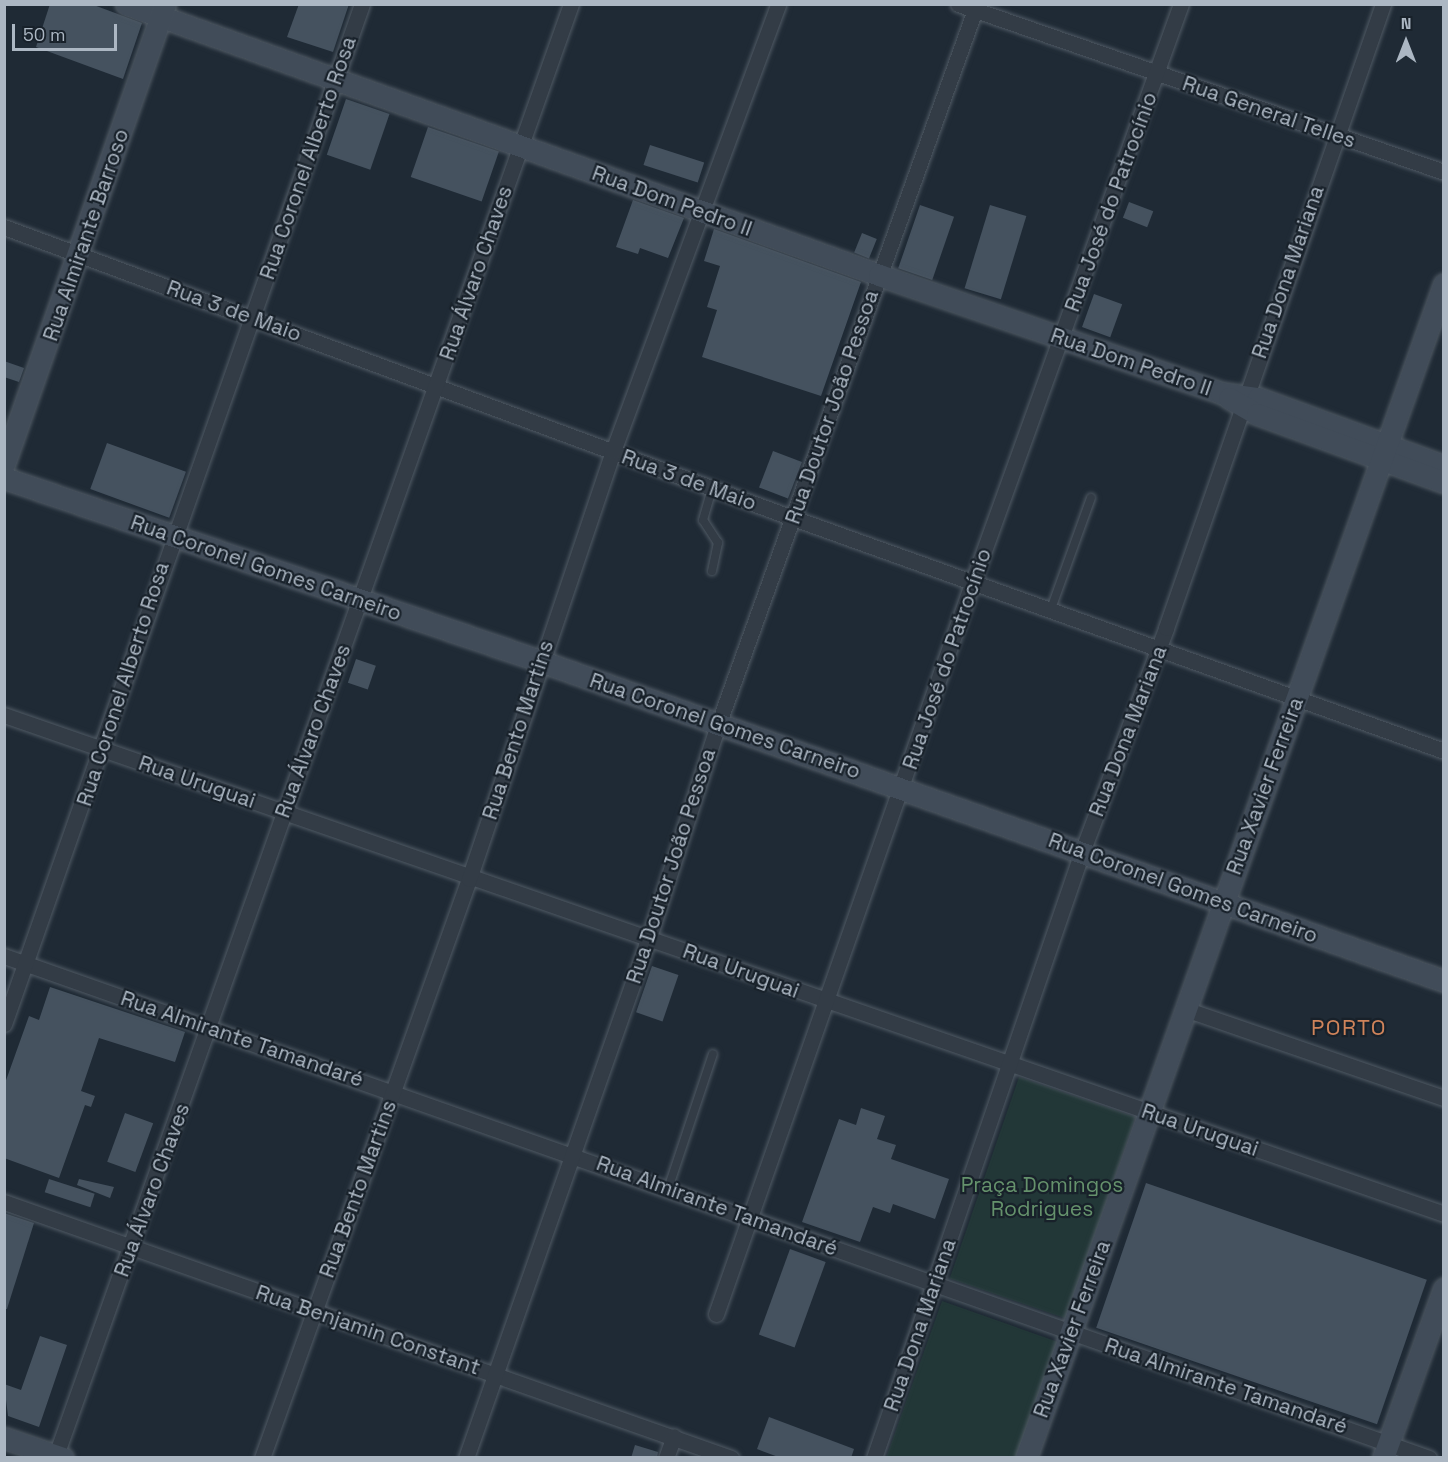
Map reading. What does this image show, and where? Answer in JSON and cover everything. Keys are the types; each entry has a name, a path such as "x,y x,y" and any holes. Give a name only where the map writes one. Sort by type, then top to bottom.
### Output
{"street":[{"name":"Rua Dom Pedro II","path":"126,4 163,11 335,79 701,213 1243,400 1384,452 1443,482"},
{"name":"Rua Coronel Alberto Rosa","path":"4,1024 103,749 172,536 253,318 362,4"},
{"name":"Rua Álvaro Chaves","path":"58,1457 571,4"},
{"name":"Rua Bento Martins","path":"262,1458 469,879 540,661 613,452 778,4"},
{"name":"Rua General Telles","path":"958,4 975,7 1157,74 1443,172"},
{"name":"Rua José do Patrocínio","path":"716,1314 903,789 973,581 1063,339 1181,4"},
{"name":"Rua Dona Mariana","path":"874,1458 1082,852 1159,648 1243,400 1383,4"},
{"name":"Rua Doutor João Pessoa","path":"466,1458 649,937 718,724 794,518 975,7"},
{"name":"Rua Almirante Barroso","path":"4,464 80,254 163,11"},
{"name":"Rua 3 de Maio","path":"4,228 794,518 1443,751"},
{"name":"Rua Xavier Ferreira","path":"1026,1458 1443,284"},
{"name":"Rua Dom Pedro II","path":"1384,452 1443,466"},
{"name":"Rua Coronel Gomes Carneiro","path":"4,478 361,602 540,661 1224,901 1443,981"},
{"name":"Rua Uruguai","path":"4,715 469,879 649,937 827,1002 1443,1214"},
{"name":"Rua Almirante Tamandaré","path":"4,956 750,1217 1070,1332 1386,1450 1429,1458"},
{"path":"1185,1009 1443,1098"},
{"name":"Rua Benjamin Constant","path":"4,1202 731,1458"},
{"path":"1386,1450 1443,1289"},
{"path":"666,1458 674,1437"},
{"path":"4,1438 58,1457"}],"lane":[{"path":"712,488 703,520 718,543 712,571"},
{"path":"1051,609 1091,498"},
{"path":"668,1189 713,1054"}],"green space":[{"name":"Praça Domingos Rodrigues","path":"1019,1077 1135,1117 1066,1318 950,1278"},
{"path":"942,1301 1058,1342 1017,1457 886,1458"}],"building":[{"path":"50,4 91,4 142,23 123,79 36,47"},
{"path":"299,4 349,4 333,52 287,37"},
{"path":"346,99 389,114 370,170 327,155"},
{"path":"428,127 499,151 482,202 411,177"},
{"path":"650,145 704,163 698,183 644,165"},
{"path":"633,200 684,218 668,258 640,248 638,254 616,247"},
{"path":"1129,202 1153,211 1147,227 1123,218"},
{"path":"920,205 954,217 932,280 898,268"},
{"path":"990,205 1026,216 1001,299 965,288"},
{"path":"714,229 861,282 821,396 702,357 717,310 707,307 720,266 704,261"},
{"path":"862,233 877,239 869,258 854,252"},
{"path":"1094,294 1122,304 1110,337 1082,327"},
{"path":"4,361 24,368 19,382 4,377"},
{"path":"107,443 186,472 169,518 90,489"},
{"path":"773,451 802,462 788,499 759,487"},
{"path":"356,659 376,666 368,689 348,683"},
{"path":"652,966 678,975 663,1021 636,1012"},
{"path":"50,987 185,1032 175,1062 99,1038 81,1091 95,1096 91,1107 85,1105 59,1178 4,1158 4,1086 29,1016 39,1020"},
{"path":"861,1108 885,1116 877,1139 896,1145 891,1159 949,1179 935,1219 893,1204 890,1213 873,1207 860,1242 802,1222 839,1119 856,1125"},
{"path":"125,1113 153,1123 135,1172 107,1162"},
{"path":"49,1179 95,1194 90,1207 45,1192"},
{"path":"79,1179 114,1187 110,1198 77,1185"},
{"path":"1146,1183 1427,1280 1377,1424 1096,1328"},
{"path":"4,1213 34,1223 7,1309 4,1309"},
{"path":"790,1249 826,1262 795,1348 759,1335"},
{"path":"40,1336 67,1345 39,1427 8,1416 4,1384 21,1390"},
{"path":"769,1417 854,1449 851,1458 781,1458 757,1449"},
{"path":"635,1445 658,1452 657,1458 631,1458"}],"district":[{"name":"PORTO","path":"1349,1028"}]}
